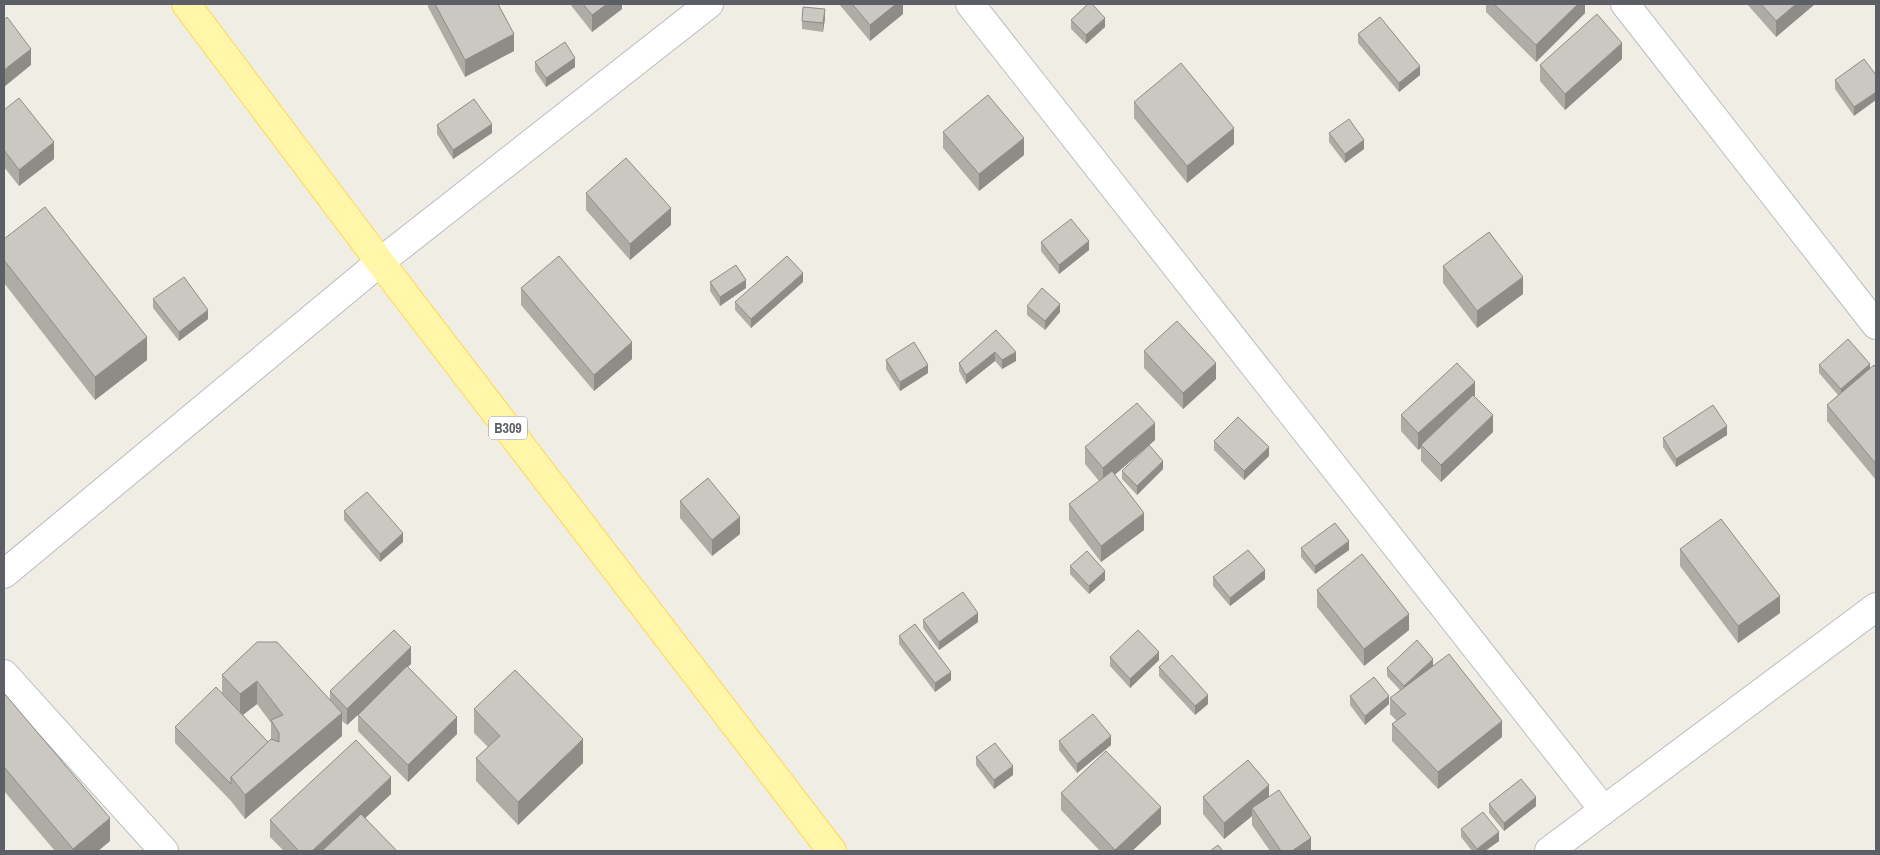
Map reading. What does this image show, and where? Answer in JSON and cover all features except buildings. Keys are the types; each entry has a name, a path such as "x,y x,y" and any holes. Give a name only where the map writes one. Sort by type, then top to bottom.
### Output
{"main road":[{"name":"B309","path":"186,4 380,262 832,851"}],"street":[{"path":"4,574 380,262 709,4"},
{"path":"970,4 1602,809"},
{"path":"1625,4 1876,324"},
{"path":"1549,851 1602,809 1876,607"},
{"path":"4,674 164,851"}]}
